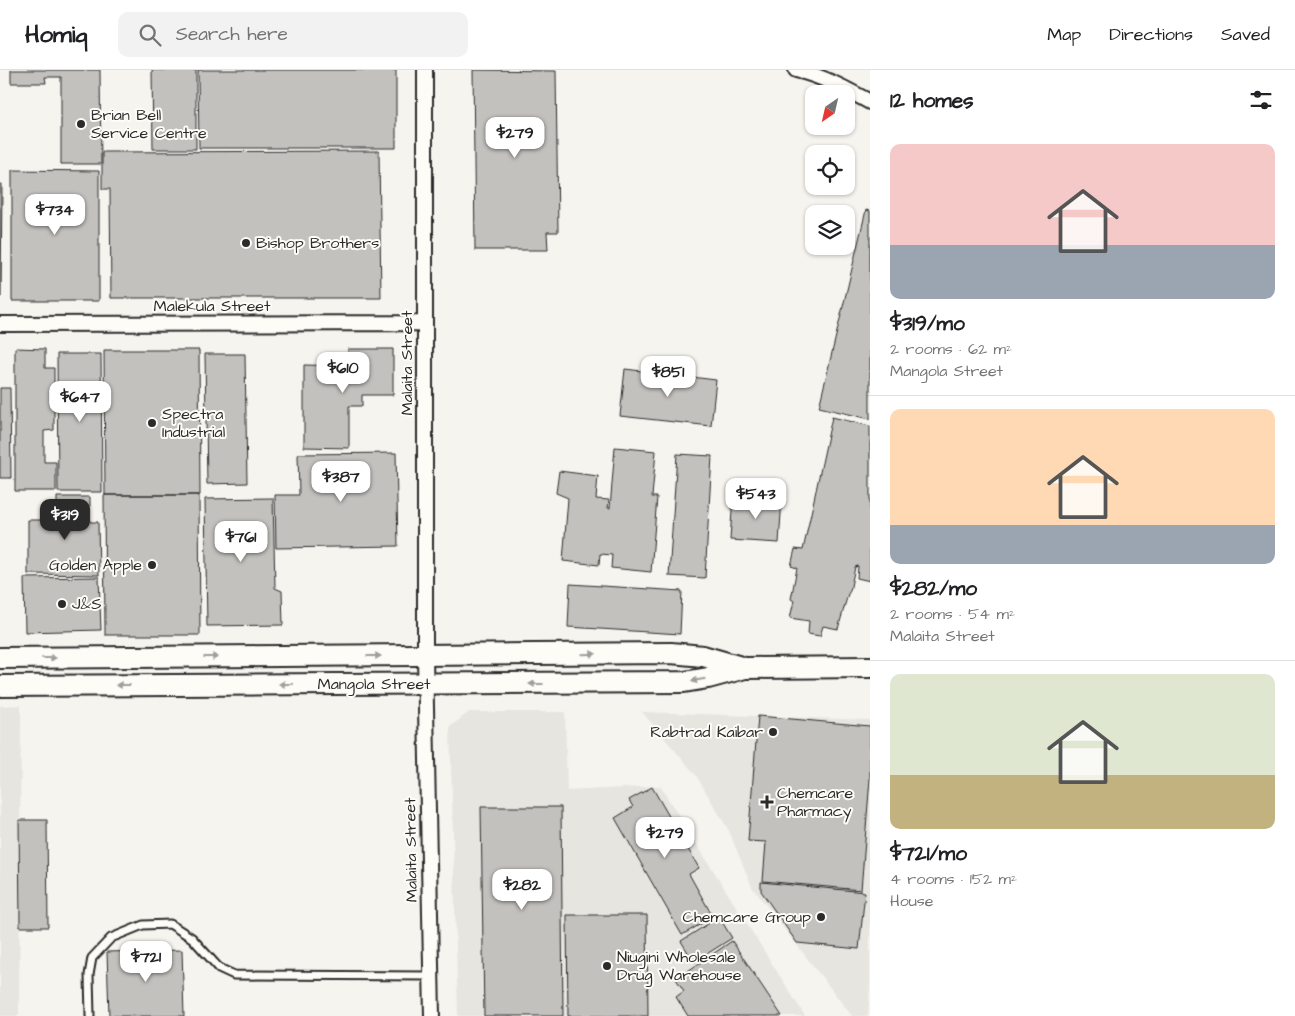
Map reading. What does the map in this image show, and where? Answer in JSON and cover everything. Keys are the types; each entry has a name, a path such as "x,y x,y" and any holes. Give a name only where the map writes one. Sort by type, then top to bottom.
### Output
{"main road":[{"name":"Mangola Street","path":"0,658 671,654 703,656 745,668"},
{"name":"Mangola Street","path":"0,686 684,682 745,668 797,666 870,667"}],"street":[{"name":"Malaita Street","path":"425,70 424,656 432,1016"},
{"path":"796,70 812,72 870,102"},
{"name":"Malekula Street","path":"0,324 425,323"}],"lane":[{"path":"90,1016 89,975 92,958 112,938 143,925 170,924 192,938 219,968 234,975 431,976"}],"shaded area":[{"path":"21,705 19,1016 0,1016 0,706"},
{"path":"469,712 565,712 567,791 660,786 805,1016 458,1016 450,727"},
{"path":"642,712 870,720 870,984 868,1016 852,1016 752,887 729,831 696,775"}],"building":[{"name":"Brian Bell Service Centre","path":"11,70 100,70 101,164 61,164 61,77 45,77 46,83 11,83"},
{"path":"152,70 196,70 196,149 153,149"},
{"path":"198,70 396,70 396,148 199,148"},
{"path":"473,70 556,71 558,232 547,232 548,250 475,250"},
{"name":"Bishop Brothers","path":"379,151 381,298 111,298 110,189 102,189 102,152"},
{"path":"12,170 99,171 99,301 12,301"},
{"path":"0,184 2,184 1,297 0,297"},
{"path":"866,210 870,211 870,419 819,407"},
{"path":"15,348 45,349 45,368 54,368 54,430 44,431 44,462 56,462 56,491 15,491"},
{"path":"348,349 393,349 393,395 362,395 362,406 349,406 349,448 304,447 304,365 348,366"},
{"name":"Spectra Industrial","path":"104,350 199,350 200,495 105,495"},
{"path":"57,354 101,354 102,492 58,492"},
{"path":"205,354 245,354 247,483 207,484"},
{"path":"625,369 716,380 711,426 620,416"},
{"path":"0,388 10,388 11,478 0,478"},
{"path":"832,417 870,426 870,581 857,578 858,566 855,567 850,591 838,629 823,626 820,636 808,634 809,621 790,618 794,601 791,599 797,568 791,566 795,549 803,550"},
{"path":"615,447 656,451 652,497 657,497 651,572 611,568 612,555 600,554 599,565 563,561 568,498 556,493 559,471 598,476 596,499 609,500 608,508 610,508"},
{"path":"396,453 398,546 276,548 275,495 299,495 298,454"},
{"path":"677,454 712,456 705,578 669,576"},
{"name":"Golden Apple","path":"104,495 199,495 200,635 105,635"},
{"path":"733,496 782,499 779,543 730,540"},
{"path":"57,497 90,497 90,522 98,522 99,575 28,574 28,520 57,520"},
{"path":"273,498 275,588 282,591 283,625 207,626 205,499"},
{"name":"J&S","path":"99,577 101,630 25,632 24,578"},
{"path":"570,584 682,591 680,634 568,627"},
{"path":"758,716 870,726 870,779 861,890 763,881 766,842 748,841"},
{"path":"652,787 699,868 689,874 713,917 682,935 615,818 633,807 629,800"},
{"path":"481,807 561,807 563,1016 484,1016"},
{"path":"19,820 47,820 48,927 20,927"},
{"name":"Chemcare Group","path":"761,882 865,892 859,949 797,943 761,891"},
{"name":"Niugini Wholesale Drug Warehouse","path":"567,915 647,915 648,1016 568,1016"},
{"path":"719,917 732,938 694,962 681,941"},
{"path":"732,941 782,1016 688,1016 676,997 684,991 676,979"},
{"path":"182,950 184,1016 109,1016 107,952"}],"place":[{"name":"Brian Bell Service Centre","path":"81,124"},
{"name":"Bishop Brothers","path":"246,243"},
{"name":"Spectra Industrial","path":"152,423"},
{"name":"Golden Apple","path":"152,565"},
{"name":"J&S","path":"62,604"},
{"name":"Rabtrad Kaibar","path":"773,732"},
{"name":"Chemcare Pharmacy","path":"767,802"},
{"name":"Chemcare Group","path":"821,917"},
{"name":"Niugini Wholesale Drug Warehouse","path":"607,966"}]}
